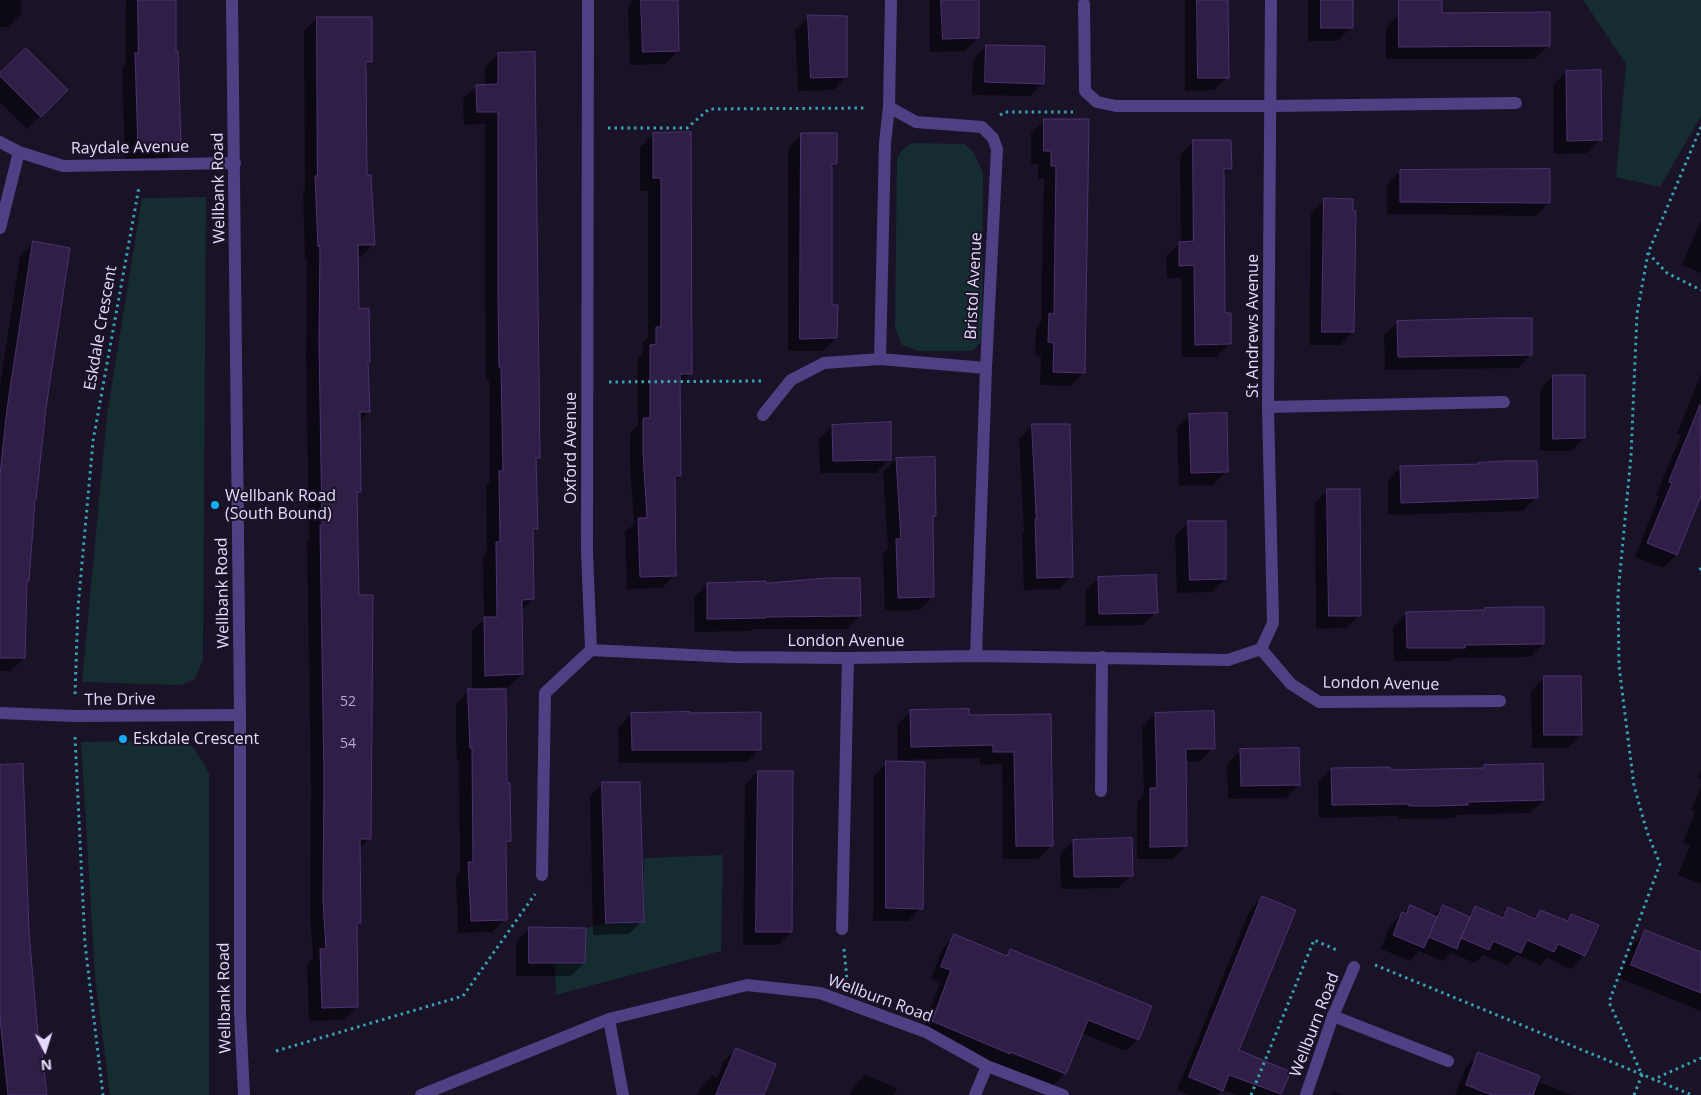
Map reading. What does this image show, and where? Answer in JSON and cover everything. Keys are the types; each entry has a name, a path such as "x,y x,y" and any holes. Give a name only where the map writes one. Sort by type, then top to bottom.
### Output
{"street":[{"name":"Wellbank Road","path":"232,0 240,715 240,1013 244,1095"},
{"name":"Oxford Avenue","path":"588,0 587,552 591,650"},
{"path":"880,359 885,143 889,108 891,0"},
{"name":"St Andrews Avenue","path":"1261,649 1273,623 1268,407 1271,0"},
{"path":"1084,4 1085,91 1097,102 1116,106 1516,103"},
{"path":"889,108 916,122 982,127"},
{"name":"Bristol Avenue","path":"976,656 986,368 997,149 993,138 982,127"},
{"name":"Raydale Avenue","path":"0,142 19,152 63,166 235,163"},
{"path":"0,228 19,152"},
{"path":"763,416 791,380 824,364 880,359 986,368"},
{"path":"1268,407 1504,402"},
{"name":"London Avenue","path":"591,650 732,657 976,656 1228,660 1261,649 1291,684 1319,702 1500,701"},
{"path":"542,875 545,693 591,650"},
{"path":"1101,791 1102,657"},
{"path":"842,929 848,658"},
{"name":"The Drive","path":"0,713 74,716 240,715"},
{"name":"Wellburn Road","path":"1306,1095 1333,1016 1354,967"},
{"name":"Wellburn Road","path":"421,1095 609,1020 747,985 820,993 849,1003 926,1032 987,1066 1063,1095"},
{"path":"1333,1016 1448,1061"},
{"path":"609,1020 623,1095"},
{"path":"975,1095 987,1066"}],"path":[{"path":"982,127 1005,112 1073,112 1097,102"},
{"path":"588,128 687,128 709,109 889,108"},
{"path":"1634,1095 1642,1075 1609,1002 1660,864 1647,832 1634,786 1619,666 1618,594 1630,456 1637,314 1648,253 1701,127"},
{"name":"Eskdale Crescent","path":"103,1095 85,944 74,716 78,608 93,441 143,164"},
{"path":"1648,253 1667,273 1701,290"},
{"path":"587,382 791,380"},
{"path":"1701,568 1701,573"},
{"path":"276,1051 464,996 534,896 542,875"},
{"path":"842,929 849,1003"},
{"path":"1252,1095 1314,940 1341,951"},
{"path":"1369,963 1692,1095"},
{"path":"1652,1080 1701,1058"}],"green space":[{"path":"1583,0 1701,0 1701,116 1660,187 1616,177 1626,64"},
{"path":"911,143 964,144 974,153 983,173 982,341 972,351 918,351 902,345 895,327 897,158 902,150"},
{"path":"206,197 203,660 195,679 181,685 82,682 107,415 142,198"},
{"path":"174,740 194,748 209,773 209,1095 110,1095 95,977 81,742"},
{"path":"723,855 721,951 556,995 555,964 585,963 586,928 607,923 644,921 644,858"}],"building":[{"path":"138,0 176,0 176,51 178,51 181,146 138,147 135,53 138,53"},
{"path":"641,0 678,0 679,51 643,52"},
{"path":"941,0 979,0 979,38 943,39"},
{"path":"1197,0 1228,0 1229,78 1198,78"},
{"path":"1321,0 1353,0 1353,28 1321,28"},
{"path":"1399,0 1442,0 1442,13 1550,12 1550,46 1399,47"},
{"path":"808,15 847,16 847,77 811,78"},
{"path":"317,17 372,17 372,62 366,62 367,175 371,175 375,245 358,245 359,309 369,308 370,362 368,362 370,412 360,412 361,492 357,492 359,595 373,595 371,839 360,839 361,923 357,923 358,1007 322,1008 320,949 326,949 323,899 324,776 320,525 322,525 319,343 320,246 318,247 315,176 317,176"},
{"path":"986,45 1045,46 1044,84 985,82"},
{"path":"26,48 68,90 41,117 0,76 0,73"},
{"path":"535,52 540,458 536,458 538,529 533,529 534,599 522,600 523,674 485,676 484,617 497,617 496,542 500,542 499,471 503,471 498,296 498,112 477,112 476,85 498,84 498,53"},
{"path":"1601,70 1602,140 1567,141 1566,71"},
{"path":"1044,119 1089,119 1085,373 1053,372 1054,343 1048,342 1049,313 1054,314 1056,166 1051,166 1051,151 1044,151"},
{"path":"691,132 692,374 680,374 681,476 675,476 676,576 640,577 638,518 647,518 643,418 650,418 650,345 656,344 656,327 661,327 661,178 653,178 653,133"},
{"path":"801,133 837,133 837,164 832,164 832,305 838,305 837,338 800,339"},
{"path":"1193,140 1231,140 1232,169 1224,169 1225,313 1231,313 1231,344 1195,345 1194,265 1179,266 1179,242 1193,241"},
{"path":"1550,169 1550,203 1400,202 1400,170"},
{"path":"1324,198 1353,199 1353,211 1356,211 1354,332 1322,332"},
{"path":"33,241 70,248 46,408 35,500 29,581 27,581 25,658 0,658 0,475 7,409"},
{"path":"1532,318 1532,355 1398,357 1397,321"},
{"path":"1553,375 1585,375 1585,438 1553,439"},
{"path":"1700,405 1701,496 1677,555 1647,543 1672,483 1669,482"},
{"path":"1227,413 1228,472 1191,473 1189,414"},
{"path":"891,422 891,460 833,461 832,425"},
{"path":"1032,424 1070,424 1073,577 1037,578"},
{"path":"935,457 936,516 933,516 934,597 898,598 896,539 901,539 896,458"},
{"path":"1504,461 1537,461 1538,498 1401,503 1400,466 1478,464"},
{"path":"1327,489 1360,489 1361,616 1329,616"},
{"path":"1188,521 1226,521 1226,579 1190,580"},
{"path":"1156,575 1158,613 1099,614 1098,577"},
{"path":"827,578 860,578 861,616 707,619 707,583 766,581 766,583"},
{"path":"1544,607 1544,644 1465,645 1465,648 1407,648 1406,612 1485,610 1485,608"},
{"path":"1544,676 1581,676 1582,735 1544,735"},
{"path":"468,689 506,689 507,783 510,783 511,841 506,842 507,920 471,921 468,862 473,862 472,748 470,748"},
{"path":"969,709 969,715 1051,714 1053,846 1016,846 1014,752 993,752 993,745 911,747 910,710"},
{"path":"1214,711 1215,749 1186,749 1187,846 1150,847 1150,788 1157,788 1155,713"},
{"path":"761,712 761,750 632,750 631,713"},
{"path":"1299,748 1300,785 1241,786 1240,749"},
{"path":"886,761 925,762 923,909 886,908"},
{"path":"23,764 29,932 38,1035 40,1035 47,1095 8,1095 0,1018 0,765"},
{"path":"1543,764 1544,800 1468,802 1468,805 1435,806 1409,806 1409,804 1332,805 1331,768 1390,767 1390,770 1484,768 1484,765"},
{"path":"758,771 793,771 792,932 756,932"},
{"path":"602,782 640,782 644,922 606,923"},
{"path":"1132,838 1133,876 1074,877 1073,840"},
{"path":"1262,896 1296,910 1239,1050 1291,1072 1281,1094 1229,1075 1223,1091 1189,1077"},
{"path":"1410,905 1437,917 1424,948 1393,935 1402,912 1406,914"},
{"path":"1443,905 1470,917 1457,949 1429,937"},
{"path":"1475,906 1503,918 1508,907 1535,919 1540,910 1568,921 1571,914 1599,925 1585,956 1558,944 1554,952 1527,940 1521,953 1493,941 1489,950 1461,938"},
{"path":"529,927 586,928 585,963 529,963"},
{"path":"1645,930 1701,952 1701,993 1631,965"},
{"path":"954,934 1007,956 1010,949 1152,1006 1139,1040 1088,1020 1066,1074 1010,1052 1010,1054 932,1021 951,970 941,967"},
{"path":"736,1048 776,1064 764,1095 716,1095"},
{"path":"1478,1052 1540,1076 1533,1095 1492,1095 1466,1085"}],"place":[{"name":"Wellbank Road (South Bound)","path":"215,505"},
{"name":"Eskdale Crescent","path":"123,739"}]}
